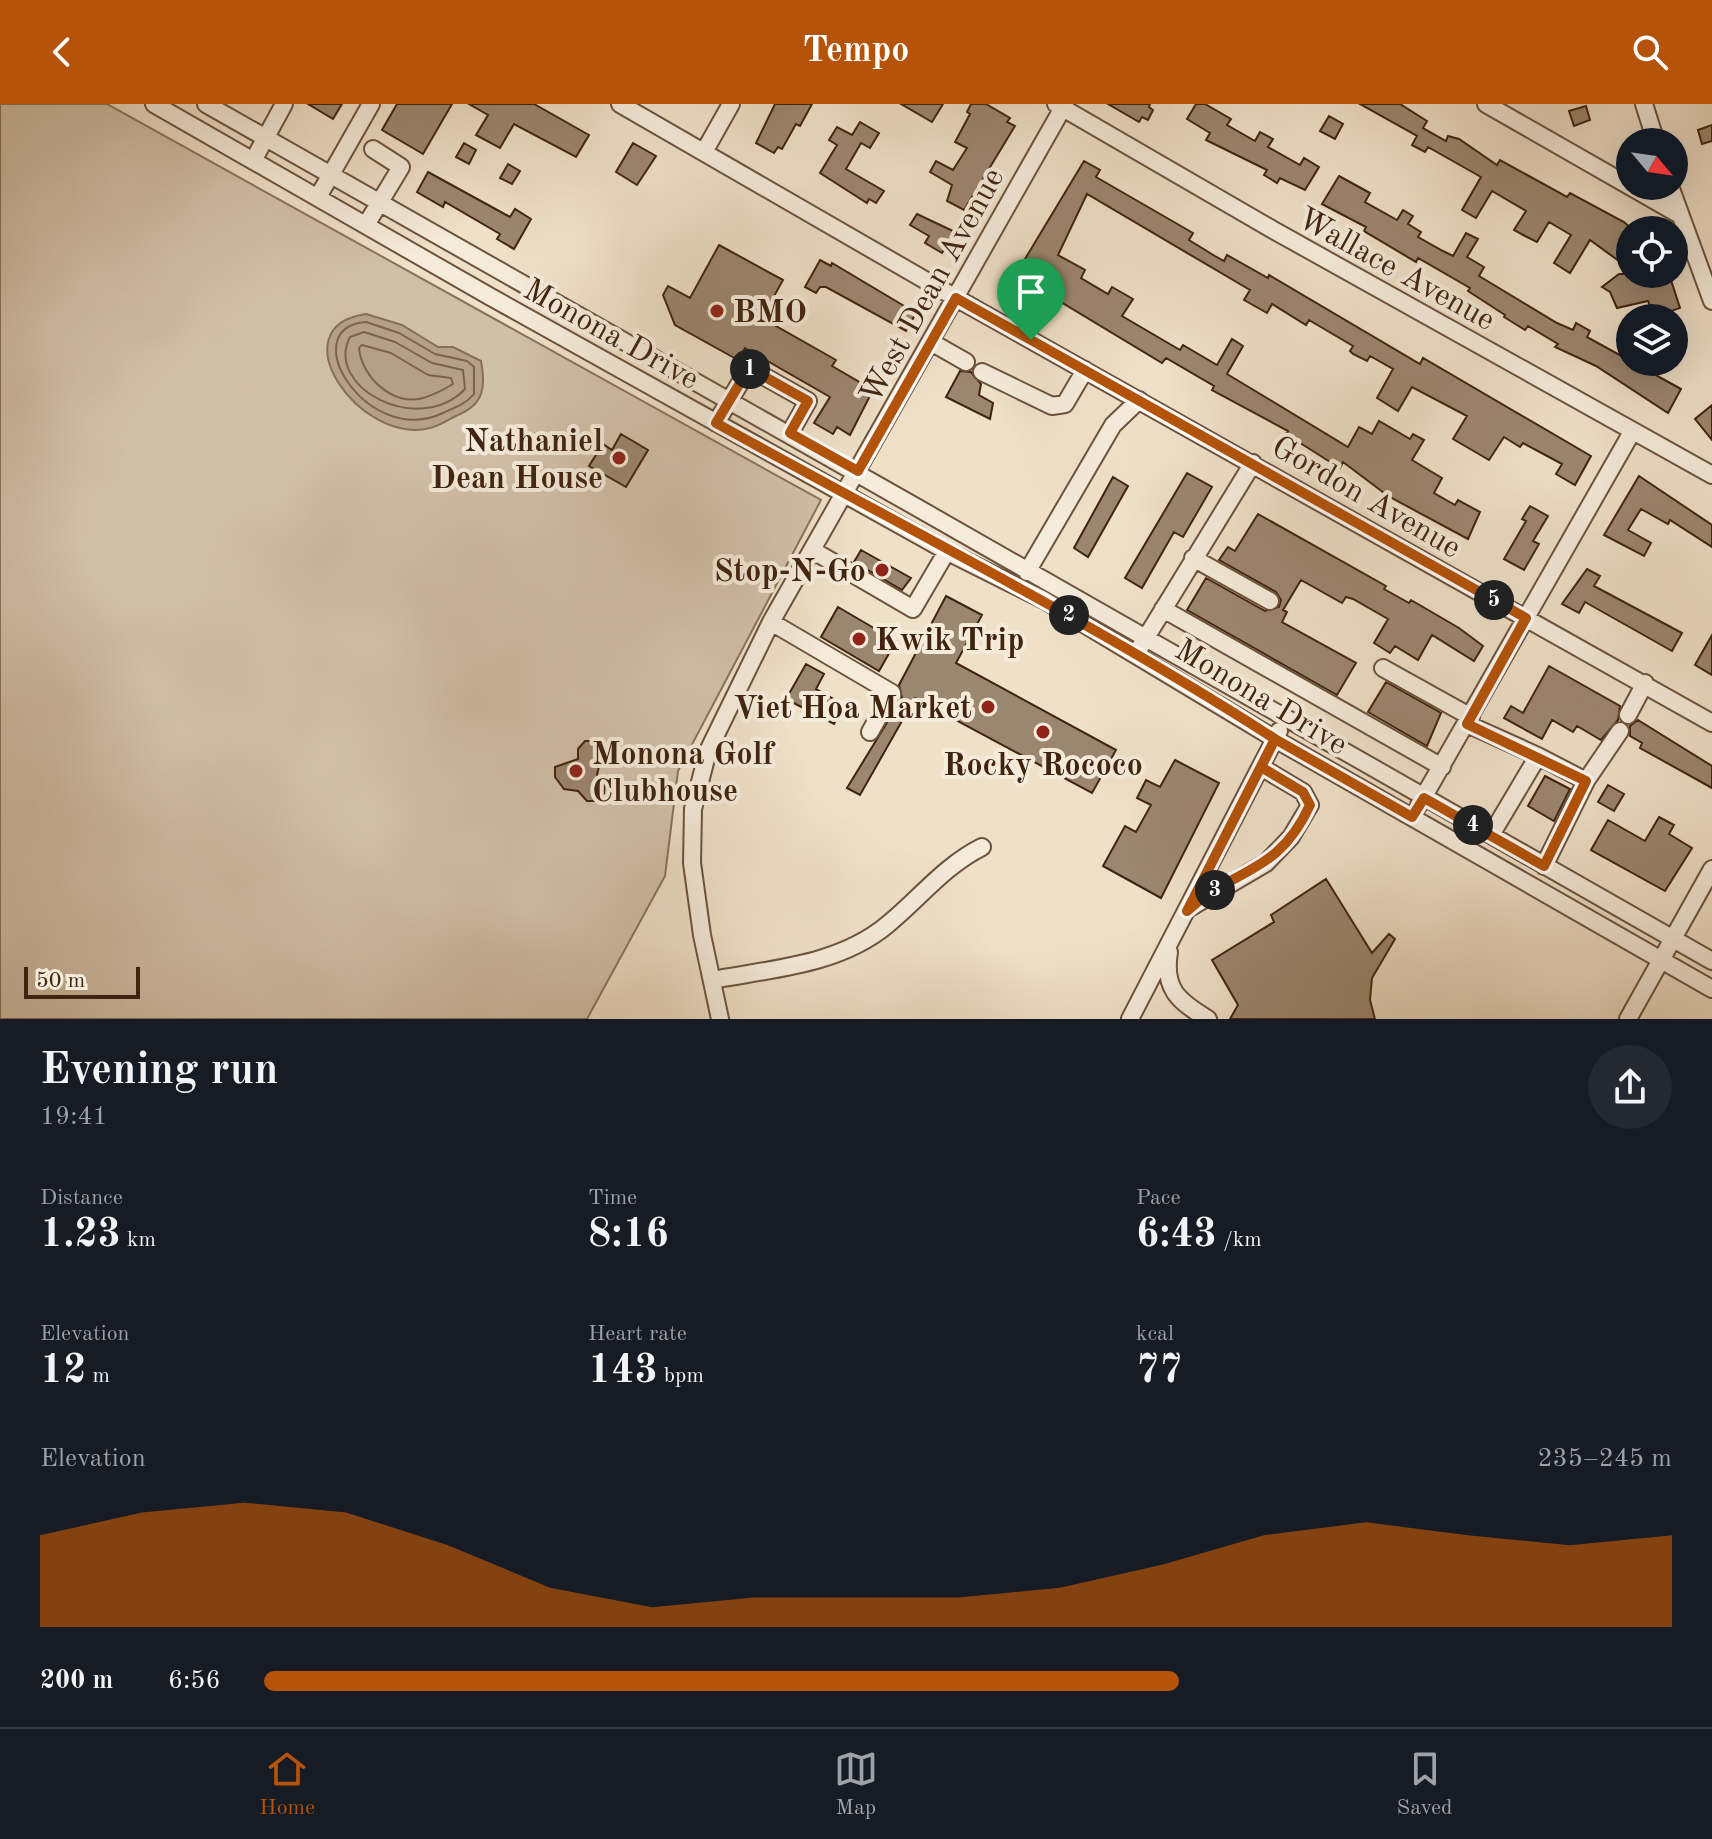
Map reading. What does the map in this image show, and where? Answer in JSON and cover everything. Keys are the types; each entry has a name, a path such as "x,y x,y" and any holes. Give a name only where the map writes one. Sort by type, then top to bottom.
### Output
{"street":[{"name":"Monona Drive","path":"154,104 175,109 253,161 947,551 1286,719 1712,961"},
{"name":"Monona Drive","path":"206,104 858,471 1027,572 1275,739 1712,989"},
{"path":"253,161 284,104"},
{"path":"318,197 371,104"},
{"name":"Gordon Avenue","path":"620,104 956,298 1712,723"},
{"path":"704,152 731,104"},
{"path":"1486,104 1680,215"},
{"path":"1644,104 1652,128"},
{"name":"West Dean Avenue","path":"720,1019 692,863 696,790 723,716 771,622 956,298 1061,105"},
{"name":"Wallace Avenue","path":"1061,105 1712,475"},
{"path":"366,225 401,167 373,149"},
{"path":"1675,200 1712,301"},
{"path":"931,342 966,362"},
{"path":"716,423 749,368 808,401 790,433"},
{"path":"982,372 1045,405 1058,406 1069,399 1085,370"},
{"path":"1113,425 1119,389"},
{"path":"1027,572 1113,425 1139,400"},
{"path":"1412,817 1632,432"},
{"path":"1141,646 1253,463"},
{"path":"812,550 913,609 947,551"},
{"path":"1193,558 1270,601"},
{"path":"1163,609 1271,662 1442,767"},
{"path":"771,622 892,693 870,732"},
{"path":"1383,668 1469,720 1586,781"},
{"path":"1628,715 1645,683"},
{"path":"1130,1019 1286,719"},
{"path":"1544,866 1586,781 1620,731"},
{"path":"1491,835 1538,756"},
{"path":"1187,911 1215,890 1266,863 1303,819 1310,805 1303,792 1261,767"},
{"path":"712,980 812,962 853,947 887,925 956,863 982,847"},
{"path":"1628,1019 1712,869"},
{"path":"1171,941 1167,966 1172,992 1208,1019"}],"shaded area":[{"path":"0,104 107,104 821,500 678,771 665,876 587,1019 0,1019"}],"water":[{"path":"366,314 402,325 438,347 453,347 481,361 483,387 478,400 467,411 430,428 404,429 378,420 356,403 338,383 329,361 329,340 340,323"}],"building":[{"path":"308,104 342,104 333,119"},
{"path":"397,104 452,104 423,154 382,130"},
{"path":"469,104 534,104 589,135 576,157 514,124 500,148 476,135 488,115"},
{"path":"775,104 812,104 800,126 796,124 782,149 778,147 774,153 756,143"},
{"path":"901,104 943,104 932,122"},
{"path":"971,104 986,104 1010,118 1007,122 1015,126 964,210 947,201 952,185 930,172 936,161 953,170 967,148 955,142 970,114 967,112"},
{"path":"1108,104 1150,104 1153,110 1148,120 1142,117 1139,122"},
{"path":"1196,104 1205,104 1231,119 1227,125 1255,141 1260,132 1273,139 1268,147 1300,165 1304,158 1319,167 1305,190 1280,178 1277,183 1264,175 1267,170 1206,140 1210,133 1187,119"},
{"path":"1360,104 1400,104 1427,121 1423,128 1446,141 1448,136 1459,139 1497,165 1500,160 1567,197 1570,193 1616,218 1616,259 1590,240 1570,273 1554,263 1571,235 1549,222 1537,242 1514,230 1526,211 1492,191 1476,218 1462,210 1481,177 1428,147 1425,152 1412,145 1417,136"},
{"path":"1586,106 1590,120 1574,126 1569,111"},
{"path":"1329,116 1343,124 1335,139 1320,131"},
{"path":"860,122 879,133 870,148 861,143 846,169 884,191 876,203 869,199 867,203 820,173 837,145 829,140 837,127 852,135"},
{"path":"1712,125 1712,141 1702,144 1698,130"},
{"path":"464,143 476,150 469,164 456,157"},
{"path":"633,143 656,156 637,185 616,172"},
{"path":"1084,161 1100,170 1096,177 1193,233 1189,240 1215,256 1224,261 1227,255 1268,278 1269,275 1420,364 1423,358 1591,456 1575,485 1556,474 1562,464 1523,443 1520,447 1504,437 1489,460 1453,439 1467,416 1412,387 1398,411 1377,398 1393,369 1370,356 1367,361 1353,354 1350,351 1353,346 1309,320 1306,325 1272,304 1267,313 1244,300 1250,290 1087,194 1058,255 1085,270 1081,278 1108,294 1112,287 1133,299 1122,316 1180,350 1183,345 1217,365 1232,339 1243,346 1227,374 1348,447 1359,427 1372,434 1379,421 1410,439 1413,434 1424,440 1412,460 1442,478 1434,493 1455,505 1458,500 1480,512 1468,539 1388,496 1343,462 1340,468 1286,434 1288,431 1212,390 1214,386 1166,358 1162,363 1054,298 1050,306 1014,286 1025,259"},
{"path":"508,164 520,171 512,184 500,178"},
{"path":"428,172 510,217 515,209 531,219 514,249 497,239 500,234 445,202 443,207 417,192"},
{"path":"1339,176 1370,193 1365,202 1397,220 1403,210 1413,216 1408,224 1421,232 1418,237 1453,256 1466,233 1478,239 1467,257 1484,267 1479,276 1557,323 1573,330 1576,323 1590,331 1587,337 1616,353 1616,376 1658,376 1681,389 1668,413 1596,366 1555,347 1558,344 1528,326 1525,330 1504,317 1468,291 1470,288 1418,258 1416,262 1364,231 1366,227 1322,204"},
{"path":"917,214 955,232 942,253 925,243 929,236 910,225"},
{"path":"719,245 783,280 762,318 836,360 832,366 873,390 850,435 837,427 833,434 814,423 830,397 745,348 738,360 675,325 663,295 668,286 690,298"},
{"path":"820,260 831,266 832,263 916,313 906,331 826,287 820,287 816,293 805,287"},
{"path":"1616,276 1616,288 1674,288 1679,304 1649,304 1648,301 1616,306 1610,292 1602,287"},
{"path":"960,371 971,372 981,384 979,395 993,403 990,419 946,397"},
{"path":"1712,405 1712,440 1695,419"},
{"name":"Nathaniel Dean House","path":"621,434 648,450 626,487 589,466 603,444 612,450"},
{"path":"1187,473 1212,487 1183,537 1174,532 1142,588 1125,578"},
{"path":"1639,476 1712,525 1712,547 1670,520 1668,524 1641,509 1628,530 1651,543 1644,556 1604,535"},
{"path":"1113,477 1128,486 1088,557 1074,548"},
{"path":"1530,506 1548,516 1533,541 1539,544 1524,570 1504,559 1526,521 1522,519"},
{"path":"1258,514 1386,586 1384,589 1409,603 1411,600 1459,628 1483,646 1474,661 1432,635 1418,660 1395,646 1390,653 1374,643 1388,619 1353,599 1346,597 1342,603 1301,580 1283,610 1287,612 1282,622 1356,663 1337,695 1187,610 1206,578 1265,611 1279,607 1281,600 1276,592 1219,560 1228,547 1235,551"},
{"name":"Stop-N-Go","path":"861,550 911,578 902,590 854,562"},
{"path":"1587,569 1600,576 1594,586 1682,633 1672,651 1585,602 1579,613 1562,604"},
{"path":"946,596 982,615 956,663 1116,750 1092,793 915,698 860,795 847,788 902,698 899,685"},
{"name":"Kwik Trip","path":"838,607 896,641 879,671 821,637"},
{"path":"1712,635 1712,675 1695,665"},
{"path":"806,664 824,674 816,689 844,705 834,724 786,699"},
{"path":"1549,666 1620,706 1618,720 1601,740 1577,726 1573,732 1552,720 1542,739 1504,718 1511,706 1523,713"},
{"path":"1386,682 1441,713 1427,746 1368,712"},
{"path":"1638,720 1712,766 1712,788 1640,748 1642,743 1630,736 1630,726"},
{"name":"Monona Golf Clubhouse","path":"585,741 595,741 603,748 597,775 605,783 604,793 597,801 587,801 578,791 564,789 555,777 555,767 578,759 578,749"},
{"path":"1175,760 1219,783 1161,898 1103,866 1125,826 1136,832 1151,805 1137,798 1146,780 1160,787"},
{"path":"1545,776 1570,789 1554,821 1528,806"},
{"path":"1608,785 1624,794 1614,811 1598,802"},
{"path":"1659,817 1674,825 1669,834 1692,848 1665,891 1591,850 1608,820 1645,841"},
{"path":"1326,879 1372,953 1389,934 1395,939 1372,978 1370,1000 1375,1019 1230,1019 1238,1005 1212,960 1274,922 1271,915"}],"place":[{"name":"BMO","path":"717,311"},
{"name":"Nathaniel Dean House","path":"619,458"},
{"name":"Stop-N-Go","path":"882,570"},
{"name":"Kwik Trip","path":"859,639"},
{"name":"Viet Hoa Market","path":"988,707"},
{"name":"Rocky Rococo","path":"1043,732"},
{"name":"Monona Golf Clubhouse","path":"576,771"}],"route":[{"path":"1031,340 956,298 858,471 790,433 808,401 749,368 716,423 947,551 1044,600 1275,739 1261,767 1303,792 1310,805 1303,819 1291,837 1266,863 1215,890 1187,911 1275,739 1412,817 1424,798 1544,866 1586,781 1467,724 1526,618 1031,340"}]}
